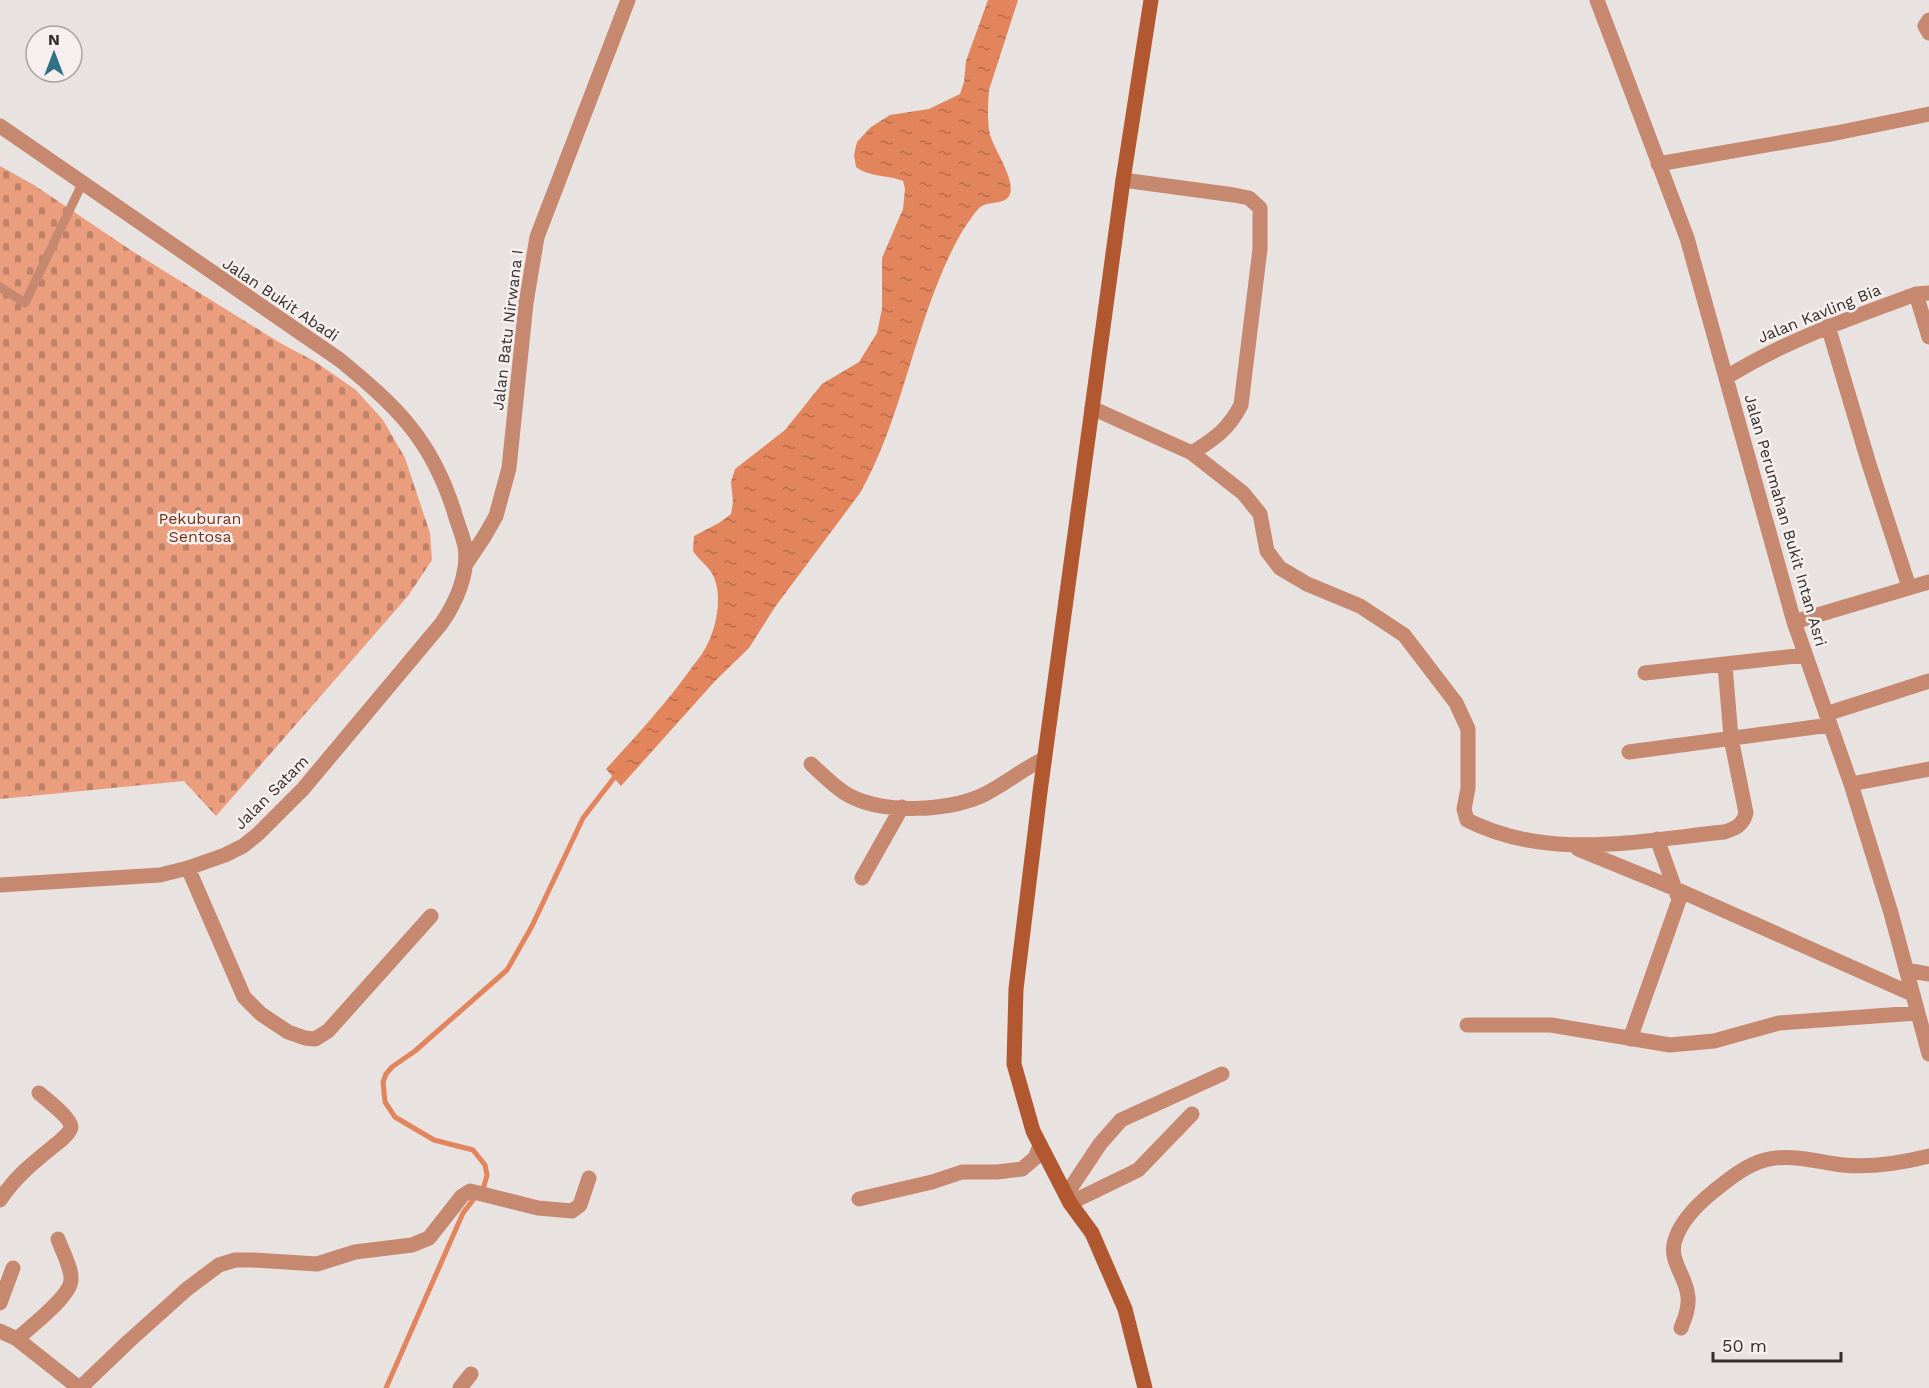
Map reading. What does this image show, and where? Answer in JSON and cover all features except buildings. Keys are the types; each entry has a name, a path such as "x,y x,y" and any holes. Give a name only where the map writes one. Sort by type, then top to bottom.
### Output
{"street":[{"name":"Jalan Batu Nirwana I","path":"466,564 496,516 509,468 526,303 537,237 628,0"},
{"path":"1145,1388 1125,1309 1092,1233 1068,1199 1033,1131 1014,1064 1016,989 1044,759 1123,180 1151,0"},
{"name":"Jalan Perumahan Bukit Intan Asri","path":"1597,0 1687,238 1794,622 1851,784 1891,913 1929,1054"},
{"path":"1929,20 1925,26 1929,33"},
{"path":"1658,164 1836,133 1929,114"},
{"name":"Jalan Bukit Abadi","path":"0,126 340,360 385,398 421,441 437,466 465,545 466,564"},
{"path":"1123,180 1249,198 1260,208 1262,225 1260,249 1241,405 1232,422 1219,436 1192,453"},
{"path":"1922,294 1929,337"},
{"name":"Jalan Kavling Bia","path":"1727,377 1758,357 1828,326 1922,294"},
{"path":"1828,326 1869,464 1910,588"},
{"path":"1092,408 1192,453 1243,493 1260,514 1267,551 1280,568 1307,584 1360,606 1404,635 1456,703 1468,729 1468,788 1464,808 1467,820 1485,829 1523,841 1591,846 1724,832 1741,824 1746,813 1731,738 1725,665"},
{"name":"Jalan Satam","path":"0,885 160,875 188,868 243,846 303,789 441,624 455,600 466,564"},
{"path":"1794,622 1929,582"},
{"path":"1645,673 1805,655"},
{"path":"1629,752 1731,738 1828,720 1929,681"},
{"path":"811,764 850,796 866,802 928,808 953,806 996,788 1044,759"},
{"path":"1851,784 1929,769"},
{"path":"862,878 902,807"},
{"path":"1630,1040 1678,906 1679,896 1657,839"},
{"path":"1567,844 1676,889 1912,994"},
{"path":"188,868 244,997 261,1014 278,1026 305,1038 315,1039 328,1031 431,916"},
{"path":"1906,970 1929,974"},
{"path":"1467,1025 1551,1025 1670,1045 1714,1041 1779,1023 1917,1013"},
{"path":"1068,1199 1100,1144 1121,1120 1222,1074"},
{"path":"0,1200 10,1184 40,1155 67,1135 70,1129 67,1118 39,1093"},
{"path":"1068,1199 1138,1170 1192,1114"},
{"path":"859,1199 932,1182 962,1172 1022,1169 1035,1158 1040,1146"},
{"path":"1681,1328 1687,1314 1688,1296 1684,1280 1675,1263 1674,1242 1701,1201 1728,1180 1765,1160 1781,1158 1815,1159 1856,1165 1908,1161 1929,1156"},
{"path":"0,1331 17,1340 79,1388 162,1311 219,1265 235,1260 317,1264 355,1252 412,1245 429,1238 462,1196 469,1191 538,1208 572,1211 579,1205 589,1178"},
{"path":"17,1340 64,1295 70,1286 71,1276 58,1239"},
{"path":"0,1303 13,1268"},
{"path":"460,1388 471,1374"}],"lane":[{"path":"0,287 25,303 82,184"}],"green space":[{"name":"Pekuburan Sentosa","path":"0,166 34,185 132,251 282,344 314,361 356,390 383,420 405,458 430,533 432,560 408,596 216,816 184,781 0,799"}],"water":[{"path":"988,0 1018,0 989,90 988,101 990,135 1010,181 1010,194 1005,200 985,204 979,208 960,235 932,298 888,431 860,493 775,607 749,648 715,681 621,786 606,769 650,721 680,683 710,640 715,623 718,605 717,588 711,572 693,551 694,536 731,514 733,502 731,482 735,469 785,430 822,384 859,362 877,333 882,309 882,258 903,209 905,189 903,181 867,173 856,167 854,155 857,142 871,127 890,115 929,109 960,94 966,61"}],"waterway":[{"path":"386,1388 463,1213 484,1186 487,1175 485,1165 473,1150 434,1140 395,1117 385,1102 383,1082 386,1074 507,970 532,926 583,818 617,774"}]}
